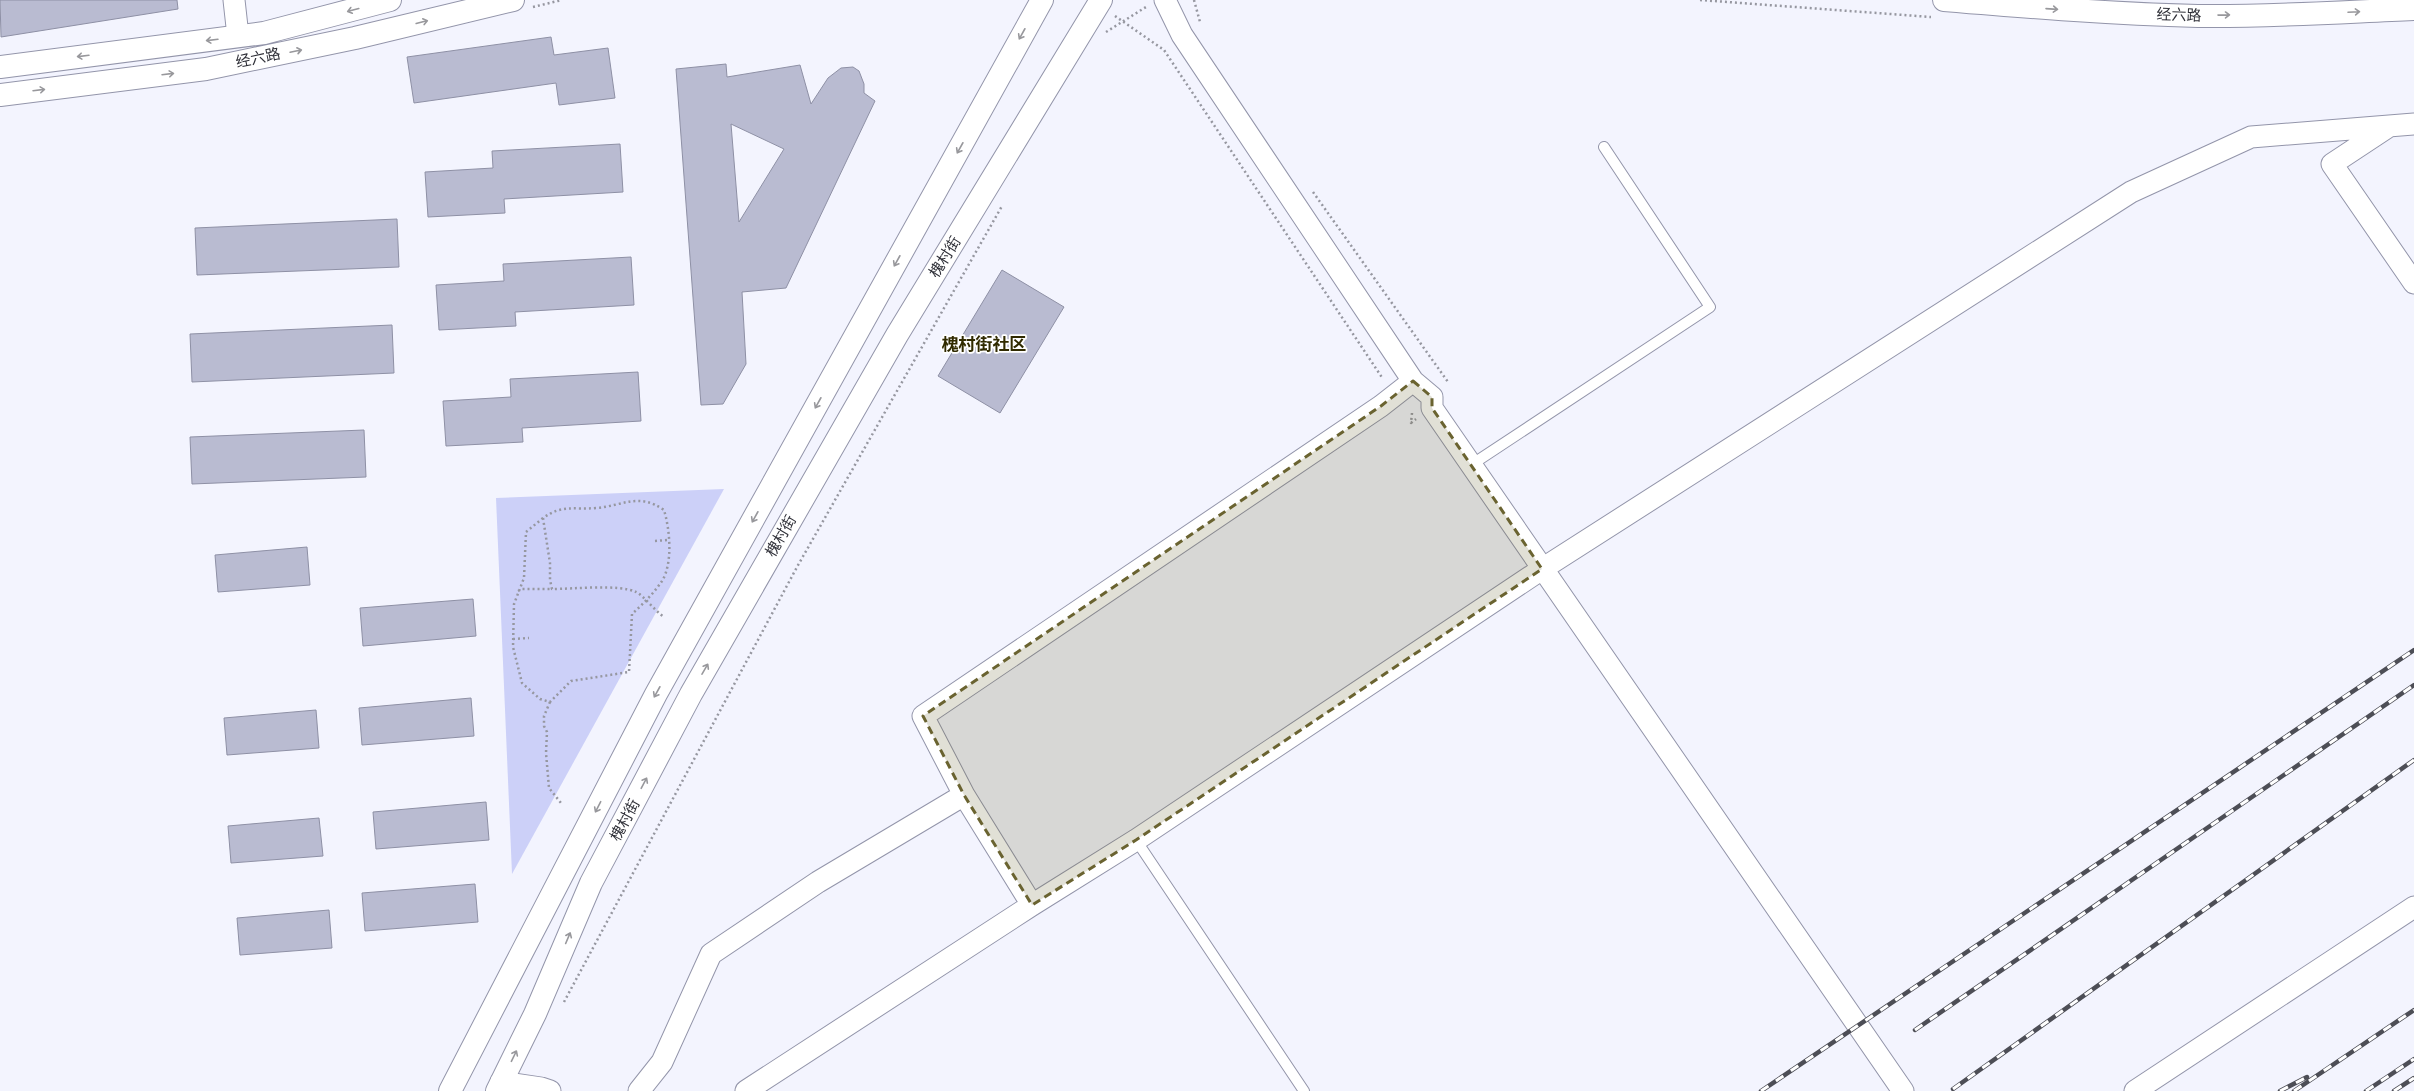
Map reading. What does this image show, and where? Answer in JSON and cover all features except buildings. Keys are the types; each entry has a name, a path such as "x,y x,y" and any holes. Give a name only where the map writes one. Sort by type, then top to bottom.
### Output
{"main road":[{"name":"经六路","path":"0,67 264,33 390,0"},
{"name":"经六路","path":"0,95 206,69 355,38 513,0"},
{"name":"槐村街","path":"450,1091 656,694 1042,0"},
{"name":"经六路","path":"1944,0 2073,10 2199,16 2302,14 2414,9"},
{"name":"槐村街","path":"499,1087 535,1014 591,883 691,694 897,335 1098,4"}],"street":[{"path":"234,0 238,36"},
{"path":"1158,2 1413,381 1432,397 1432,408 1903,1091"},
{"path":"746,1091 1032,905 1136,840 1542,569 2130,192 2251,137 2414,124"},
{"path":"2390,126 2332,164 2414,283"},
{"path":"1032,905 964,795 923,716 1381,406 1413,381"},
{"path":"639,1091 662,1062 712,954 818,882 964,795"},
{"path":"2135,1091 2414,908"},
{"path":"499,1087 541,1088 550,1091"}],"lane":[{"path":"1471,465 1710,307 1604,147"},
{"path":"1136,840 1304,1091"}],"path":[{"path":"1194,0 1203,28"},
{"path":"1105,34 1124,21 1158,2"},
{"path":"1098,4 1164,50 1393,396 1412,411"},
{"path":"1312,190 1448,384"},
{"path":"561,1008 797,567 1003,204"},
{"path":"550,702 540,699 522,683 517,672 513,640 514,604 517,592 524,578 526,532 542,518 556,509 597,508 636,500 654,503 664,510 668,540 667,569 662,581 632,614 629,672 572,680 550,702 544,716 544,726 547,732 546,753 549,788 561,804"},
{"path":"542,518 552,590"},
{"path":"655,541 668,540"},
{"path":"517,592 522,588 552,590 622,588 637,592 664,617"},
{"path":"513,640 529,638"}],"highlighted area":[{"path":"1413,381 1432,397 1432,408 1542,569 1136,840 1032,905 964,795 923,716 1381,406"}],"shaded area":[{"path":"724,489 512,874 496,498"}],"railway":[{"path":"1761,1091 2414,650"},
{"path":"1915,1030 2414,685"},
{"path":"1953,1089 2414,760"},
{"path":"2294,1091 2414,1010"},
{"path":"2366,1091 2414,1059"},
{"path":"2280,1091 2307,1077"},
{"path":"2394,1091 2414,1078"}],"district":[{"name":"槐村街社区","path":"984,344"}]}
